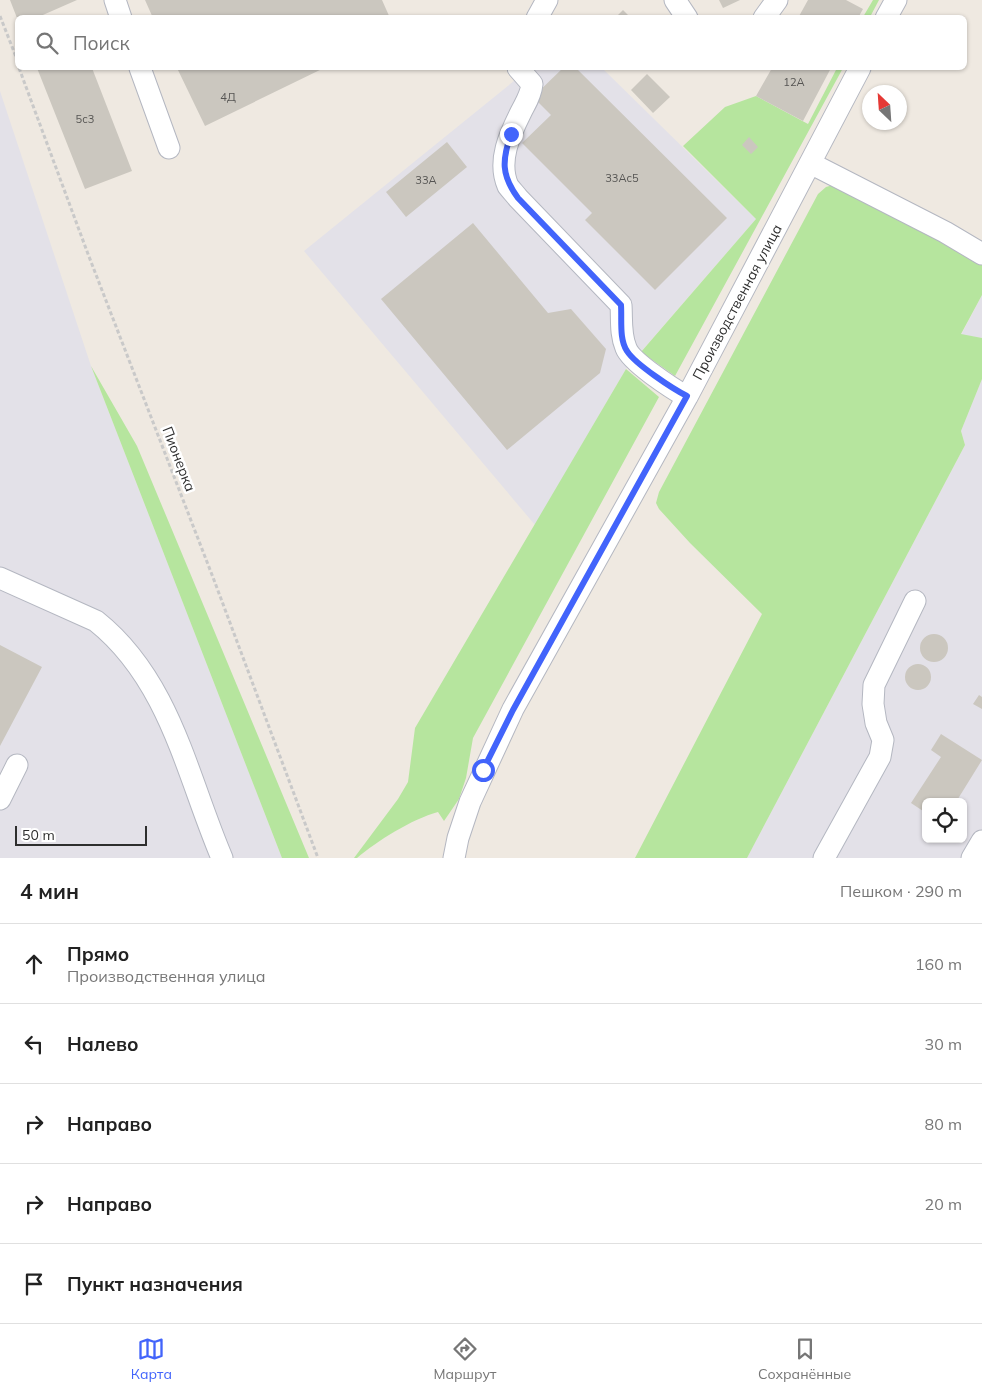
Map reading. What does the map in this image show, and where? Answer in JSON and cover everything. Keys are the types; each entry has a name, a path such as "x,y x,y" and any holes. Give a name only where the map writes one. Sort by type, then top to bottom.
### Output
{"street":[{"path":"115,0 120,15"},
{"path":"539,15 547,0"},
{"path":"675,0 685,15"},
{"path":"766,15 777,0"},
{"path":"888,15 896,0"},
{"path":"141,70 169,148"},
{"path":"520,70 532,84 532,93 522,110 505,152 504,167 508,186 621,305 622,336 627,351 641,365 687,396"},
{"name":"Производственная улица","path":"454,858 458,838 470,802 513,710 687,396 859,70"},
{"path":"810,163 944,232 982,254"},
{"path":"0,578 96,621 108,630 136,662 174,728 222,858"},
{"path":"824,858 880,757 883,740 876,723 873,704 874,685 915,601"},
{"path":"0,799 17,765"},
{"path":"972,858 982,841"}],"path":[{"path":"0,16 15,54"},
{"name":"Пионерка","path":"21,70 88,254 218,588 318,858"}],"shaded area":[{"path":"528,70 604,70 756,219 626,369 535,525 304,251"},
{"path":"0,91 91,366 282,858 0,858"},
{"path":"982,295 982,338 961,335"},
{"path":"982,379 982,858 747,858 965,445 961,431"}],"green space":[{"path":"873,0 879,0 871,15 864,15"},
{"path":"836,70 842,70 675,376 641,352 756,219 683,146 725,107 756,96 808,124"},
{"path":"833,185 863,197 982,264 982,295 961,334 982,338 982,379 961,431 965,445 747,858 635,858 762,614 690,543 659,509 656,503 659,492 818,194 826,187"},
{"path":"91,366 137,446 309,858 282,858"},
{"path":"626,369 659,397 473,738 466,778 459,799 444,821 438,812 428,815 395,831 357,858 354,858 398,799 408,782 415,728"}],"building":[{"path":"10,0 77,0 43,15 16,15"},
{"path":"145,0 382,0 389,15 152,15"},
{"path":"719,0 740,0 723,8"},
{"path":"808,0 846,0 863,9 860,15 800,15"},
{"path":"623,10 628,15 618,15"},
{"path":"38,70 93,70 132,171 85,189"},
{"path":"178,70 320,70 205,126"},
{"path":"561,70 578,70 727,218 655,290 585,220 592,213 522,143 551,115 533,97"},
{"path":"771,70 830,70 803,121 756,96"},
{"path":"647,74 670,97 653,113 631,90"},
{"path":"749,137 758,147 751,154 742,145"},
{"path":"447,142 467,167 406,217 386,192"},
{"path":"473,223 548,313 571,309 606,349 600,373 507,450 381,299"},
{"path":"934,634 944,638 948,648 944,658 934,662 924,658 920,648 924,638"},
{"path":"0,645 42,667 0,746"},
{"path":"918,664 927,668 931,677 927,686 918,690 909,686 905,677 909,668"},
{"path":"979,695 982,697 982,709 973,704"},
{"path":"941,734 982,760 958,798 922,798 922,810 911,803 941,757 931,750"}],"route":[{"path":"483,770 513,710 687,396 675,390 635,360 627,351 622,336 621,305 508,186 504,167 505,152 511,134"}]}
